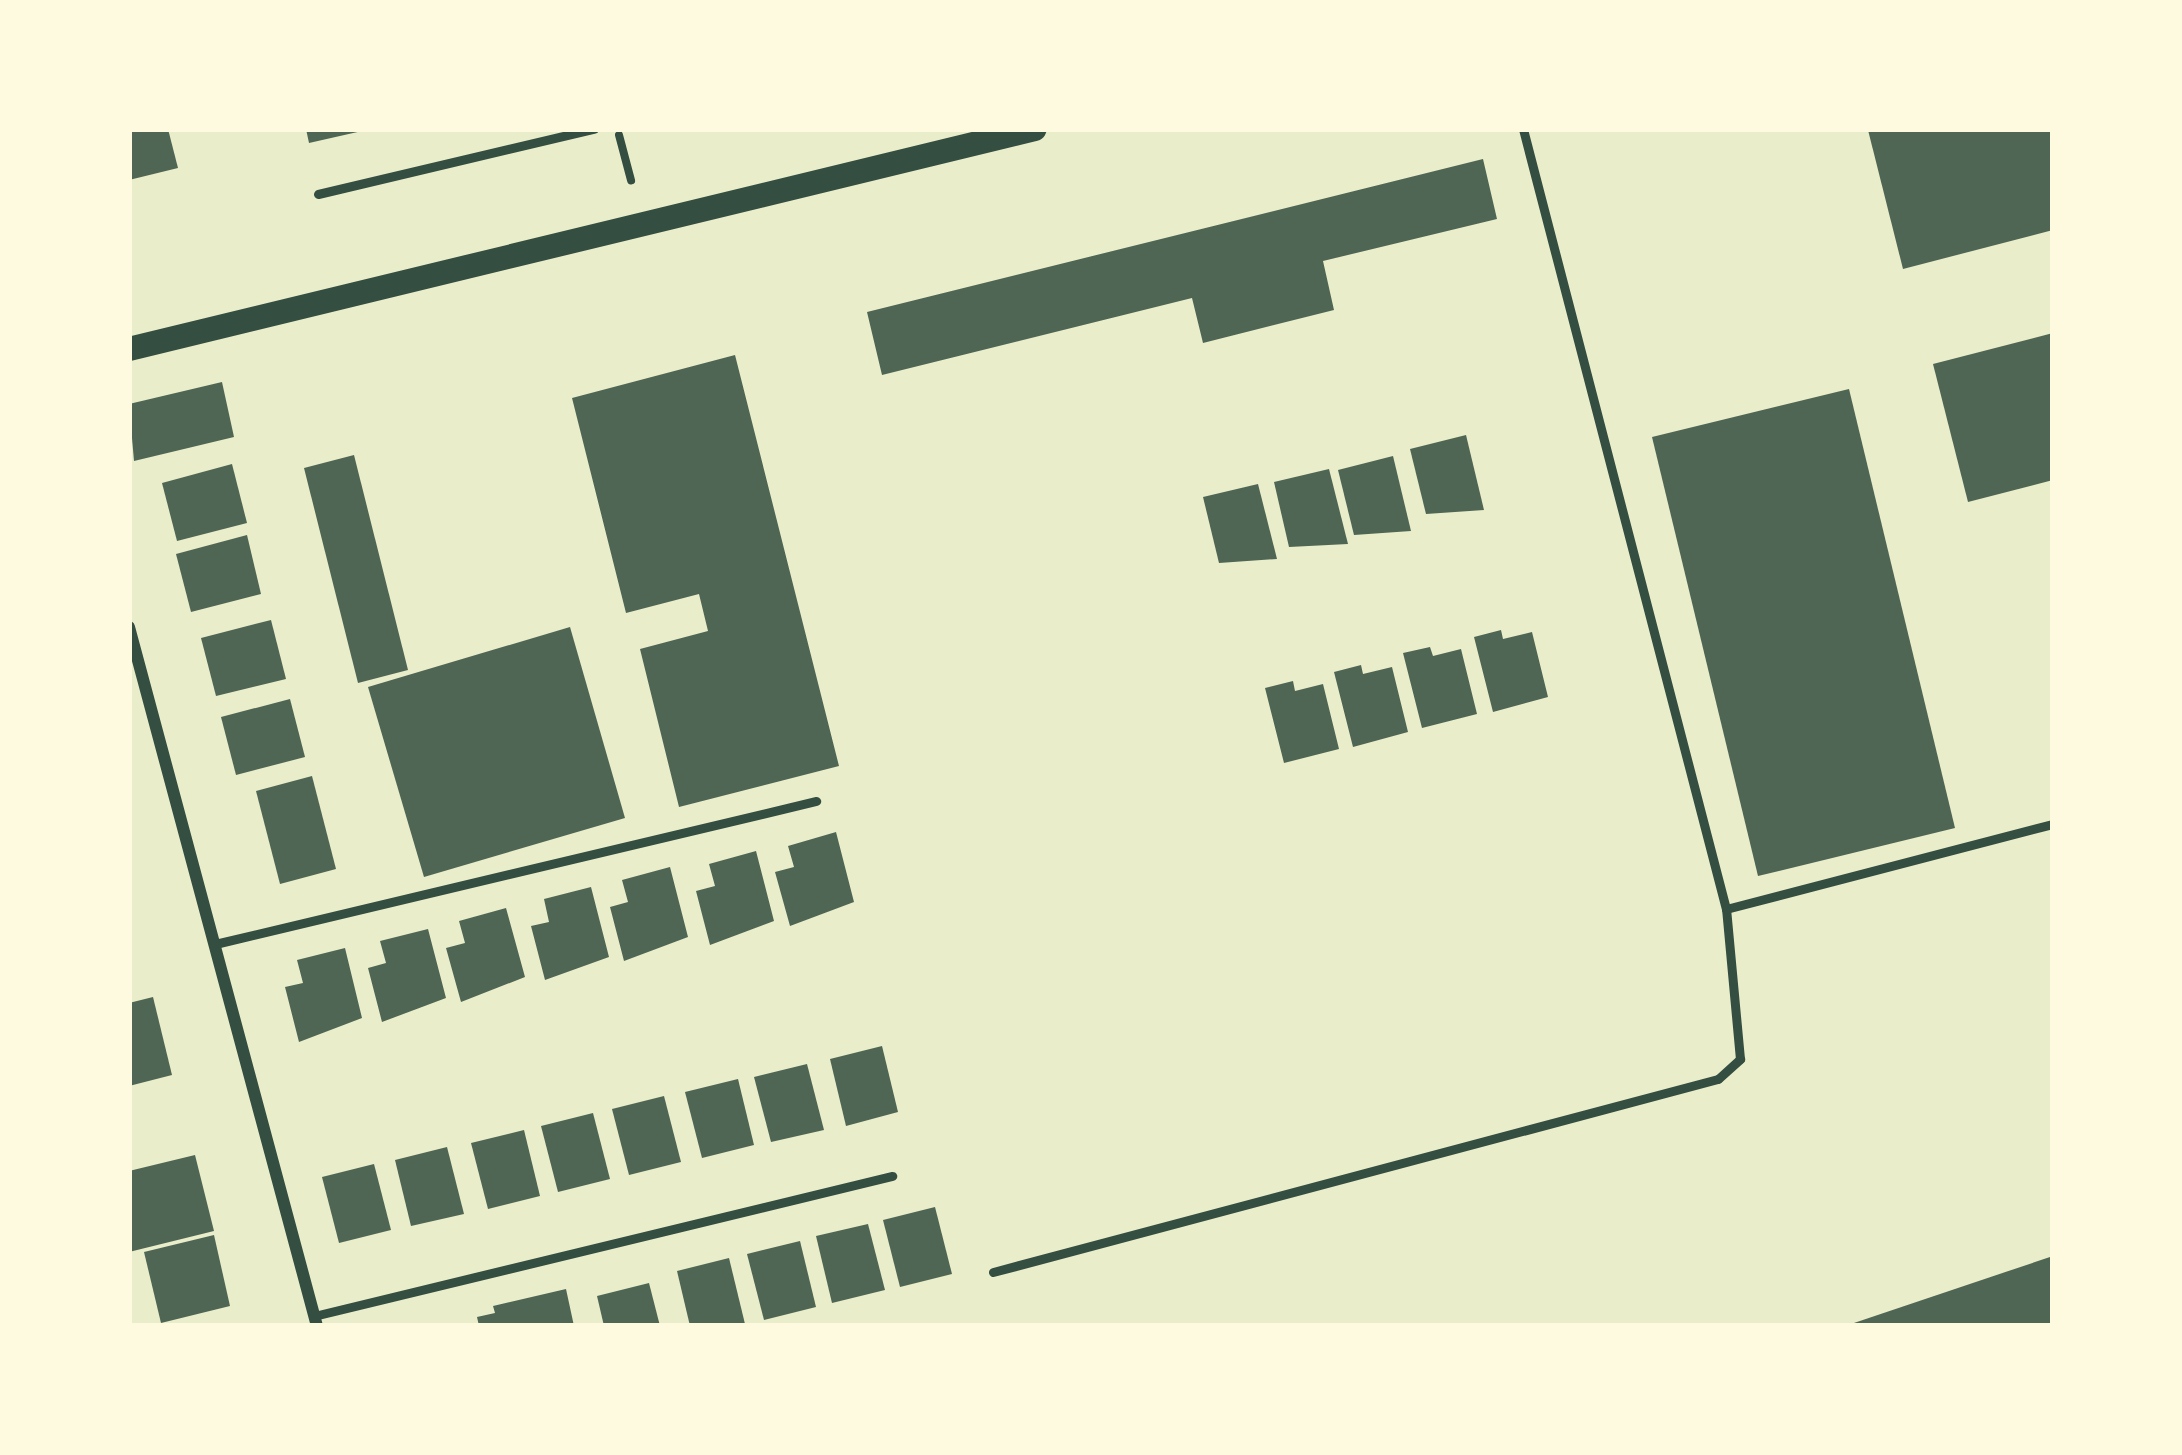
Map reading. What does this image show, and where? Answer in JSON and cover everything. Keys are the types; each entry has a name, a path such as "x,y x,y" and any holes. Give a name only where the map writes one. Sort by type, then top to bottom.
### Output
{"main road":[{"path":"129,349 1035,129"}],"street":[{"path":"129,627 316,1321"}],"lane":[{"path":"318,194 594,129"},
{"path":"993,1272 1718,1078 1740,1059 1744,1041 1726,909 1523,129"},
{"path":"214,944 816,801"},
{"path":"1726,909 2053,824"},
{"path":"316,1321 892,1176"}],"path":[{"path":"617,129 631,180"}],"building":[{"path":"129,129 168,129 178,168 129,180"},
{"path":"306,129 361,129 362,131 309,143"},
{"path":"2053,129 2053,230 1903,269 1868,130"},
{"path":"1483,159 1497,219 1323,261 1334,310 1203,343 1192,298 882,375 867,312"},
{"path":"2053,333 2053,480 1968,502 1933,364"},
{"path":"735,355 839,766 679,807 640,649 708,631 699,594 626,613 572,398"},
{"path":"222,382 234,437 134,461 129,404"},
{"path":"1849,389 1955,828 1758,876 1652,437"},
{"path":"1466,435 1484,510 1426,514 1410,449"},
{"path":"354,455 408,670 358,683 304,468"},
{"path":"1393,456 1411,531 1354,535 1338,470"},
{"path":"232,464 247,523 177,541 162,483"},
{"path":"1329,469 1348,544 1289,547 1274,482"},
{"path":"1258,484 1277,559 1219,563 1203,497"},
{"path":"247,535 261,594 191,612 176,554"},
{"path":"271,620 286,679 216,696 201,638"},
{"path":"570,627 625,818 424,877 368,687"},
{"path":"1501,630 1503,639 1532,632 1548,697 1493,712 1474,637"},
{"path":"1430,647 1433,656 1461,649 1477,714 1422,728 1403,653"},
{"path":"1361,665 1363,674 1392,667 1408,732 1353,747 1334,672"},
{"path":"1293,681 1295,691 1323,684 1339,749 1284,763 1265,688"},
{"path":"290,699 305,757 236,775 221,717"},
{"path":"312,776 336,869 280,884 256,791"},
{"path":"836,832 854,902 790,926 775,872 794,867 788,846"},
{"path":"756,851 774,921 710,945 696,891 715,886 709,864"},
{"path":"670,867 688,937 624,961 610,907 628,902 622,880"},
{"path":"591,887 609,957 545,980 531,926 549,922 544,899"},
{"path":"506,908 525,977 461,1002 446,948 465,943 459,921"},
{"path":"428,929 446,998 382,1022 368,968 386,963 380,941"},
{"path":"345,948 362,1018 299,1042 285,987 303,983 297,960"},
{"path":"153,997 172,1075 129,1086 129,1003"},
{"path":"882,1046 898,1112 846,1126 830,1059"},
{"path":"807,1064 824,1130 771,1142 754,1077"},
{"path":"738,1079 754,1145 702,1158 685,1092"},
{"path":"664,1096 681,1162 629,1175 612,1109"},
{"path":"593,1113 610,1179 558,1192 541,1126"},
{"path":"524,1130 540,1196 488,1209 471,1143"},
{"path":"447,1147 464,1214 411,1226 395,1160"},
{"path":"195,1155 214,1231 129,1252 129,1171"},
{"path":"374,1164 391,1230 339,1243 322,1177"},
{"path":"935,1207 952,1274 900,1287 883,1220"},
{"path":"868,1224 885,1290 832,1303 816,1236"},
{"path":"214,1235 230,1306 161,1323 144,1252"},
{"path":"800,1241 816,1307 764,1320 747,1254"},
{"path":"2053,1256 2053,1326 1848,1326 1848,1325"},
{"path":"729,1258 745,1324 690,1326 677,1271"},
{"path":"649,1283 660,1326 604,1326 597,1296"},
{"path":"566,1289 574,1326 479,1326 477,1317 495,1313 493,1306"}]}
